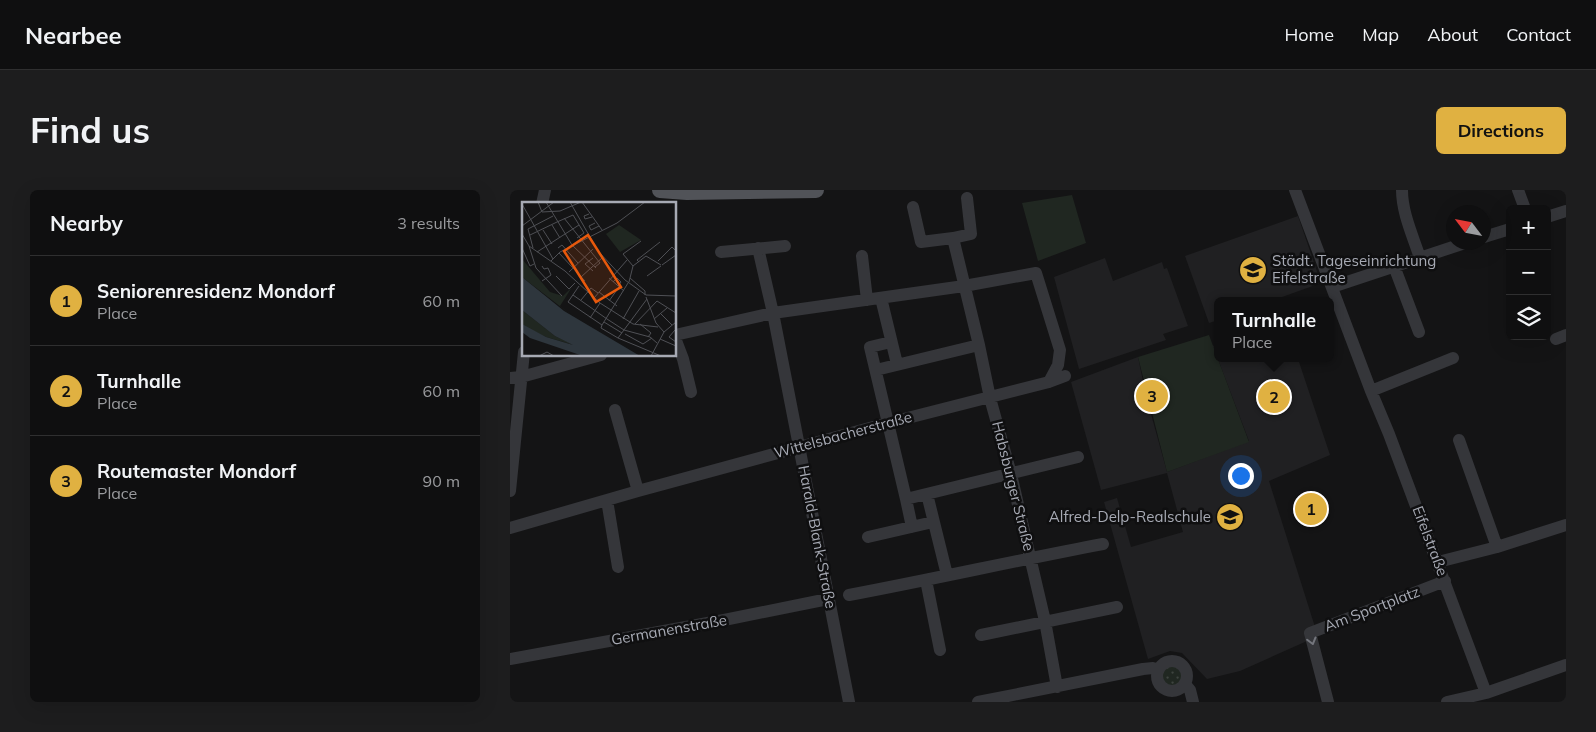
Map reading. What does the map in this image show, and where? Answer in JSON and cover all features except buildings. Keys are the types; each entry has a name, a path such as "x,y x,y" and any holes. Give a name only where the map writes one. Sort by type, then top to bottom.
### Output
{"main road":[{"path":"660,190 687,192 816,190"}],"street":[{"name":"Eifelstraße","path":"1295,190 1371,391 1390,434 1486,693"},
{"path":"1402,190 1402,201 1420,258"},
{"path":"1518,190 1524,205"},
{"path":"912,207 921,242 953,238 971,234 967,198"},
{"path":"1551,217 1565,215"},
{"path":"1491,236 1506,230"},
{"name":"Habsburger Straße","path":"953,238 990,398 1011,474 1045,621 1057,687"},
{"path":"721,252 785,246"},
{"name":"Harald-Blank-Straße","path":"758,248 800,447 849,702"},
{"path":"1332,287 1446,249"},
{"path":"862,256 867,300"},
{"path":"1394,266 1418,332"},
{"path":"676,336 773,313 964,286 1036,273 1060,350 1058,364 1049,382"},
{"path":"881,298 897,364"},
{"path":"676,339 691,392"},
{"path":"891,342 870,347 912,527"},
{"path":"876,370 979,345"},
{"path":"510,491 516,377 523,356"},
{"path":"516,377 597,356"},
{"path":"1371,391 1453,358"},
{"name":"Wittelsbacherstraße","path":"510,528 638,491 888,423 990,398 1065,376"},
{"path":"615,410 638,491"},
{"path":"1459,440 1497,547"},
{"path":"906,499 1078,457"},
{"path":"927,494 947,575"},
{"path":"607,500 618,567"},
{"path":"868,537 933,522"},
{"path":"1438,562 1497,547 1566,524"},
{"path":"850,595 1030,557 1103,544"},
{"path":"926,580 940,650"},
{"name":"Am Sportplatz","path":"1328,702 1310,633 1445,581"},
{"name":"Germanenstraße","path":"510,658 724,620 828,599"},
{"path":"981,635 1117,607"},
{"path":"1174,661 1180,663 1187,673 1185,684 1176,690 1165,689 1158,681 1158,670 1167,662 1174,661"},
{"path":"1447,702 1486,693 1566,665"},
{"path":"978,702 993,701 1143,669 1153,668 1158,670"},
{"path":"1185,684 1190,690 1193,702"}],"shaded area":[{"path":"1072,195 1086,243 1038,261 1022,203"},
{"name":"Städt. Tageseinrichtung Eifelstraße","path":"1298,216 1321,283 1282,297 1214,297 1214,321 1209,323 1185,256"},
{"path":"1105,258 1113,281 1162,262 1164,269 1167,268 1188,326 1163,334 1166,340 1079,369 1054,277"},
{"path":"1209,335 1214,348 1214,362 1219,362 1249,442 1167,472 1138,357"},
{"name":"Alfred-Delp-Realschule","path":"1138,357 1146,396 1167,472 1249,441 1219,362 1299,362 1330,455 1269,481 1315,627 1316,637 1240,671 1207,679 1182,653 1170,651 1148,659 1104,502 1117,498 1131,547 1183,532 1167,473 1101,490 1071,382"},
{"path":"1172,665 1180,668 1183,676 1180,684 1172,687 1164,684 1161,676 1164,668"}],"place":[{"name":"Städt. Tageseinrichtung Eifelstraße","path":"1253,270"},
{"name":"Routemaster Mondorf","path":"1152,396"},
{"name":"Turnhalle","path":"1274,397"},
{"name":"Seniorenresidenz Mondorf","path":"1311,509"},
{"name":"Alfred-Delp-Realschule","path":"1230,517"}]}
